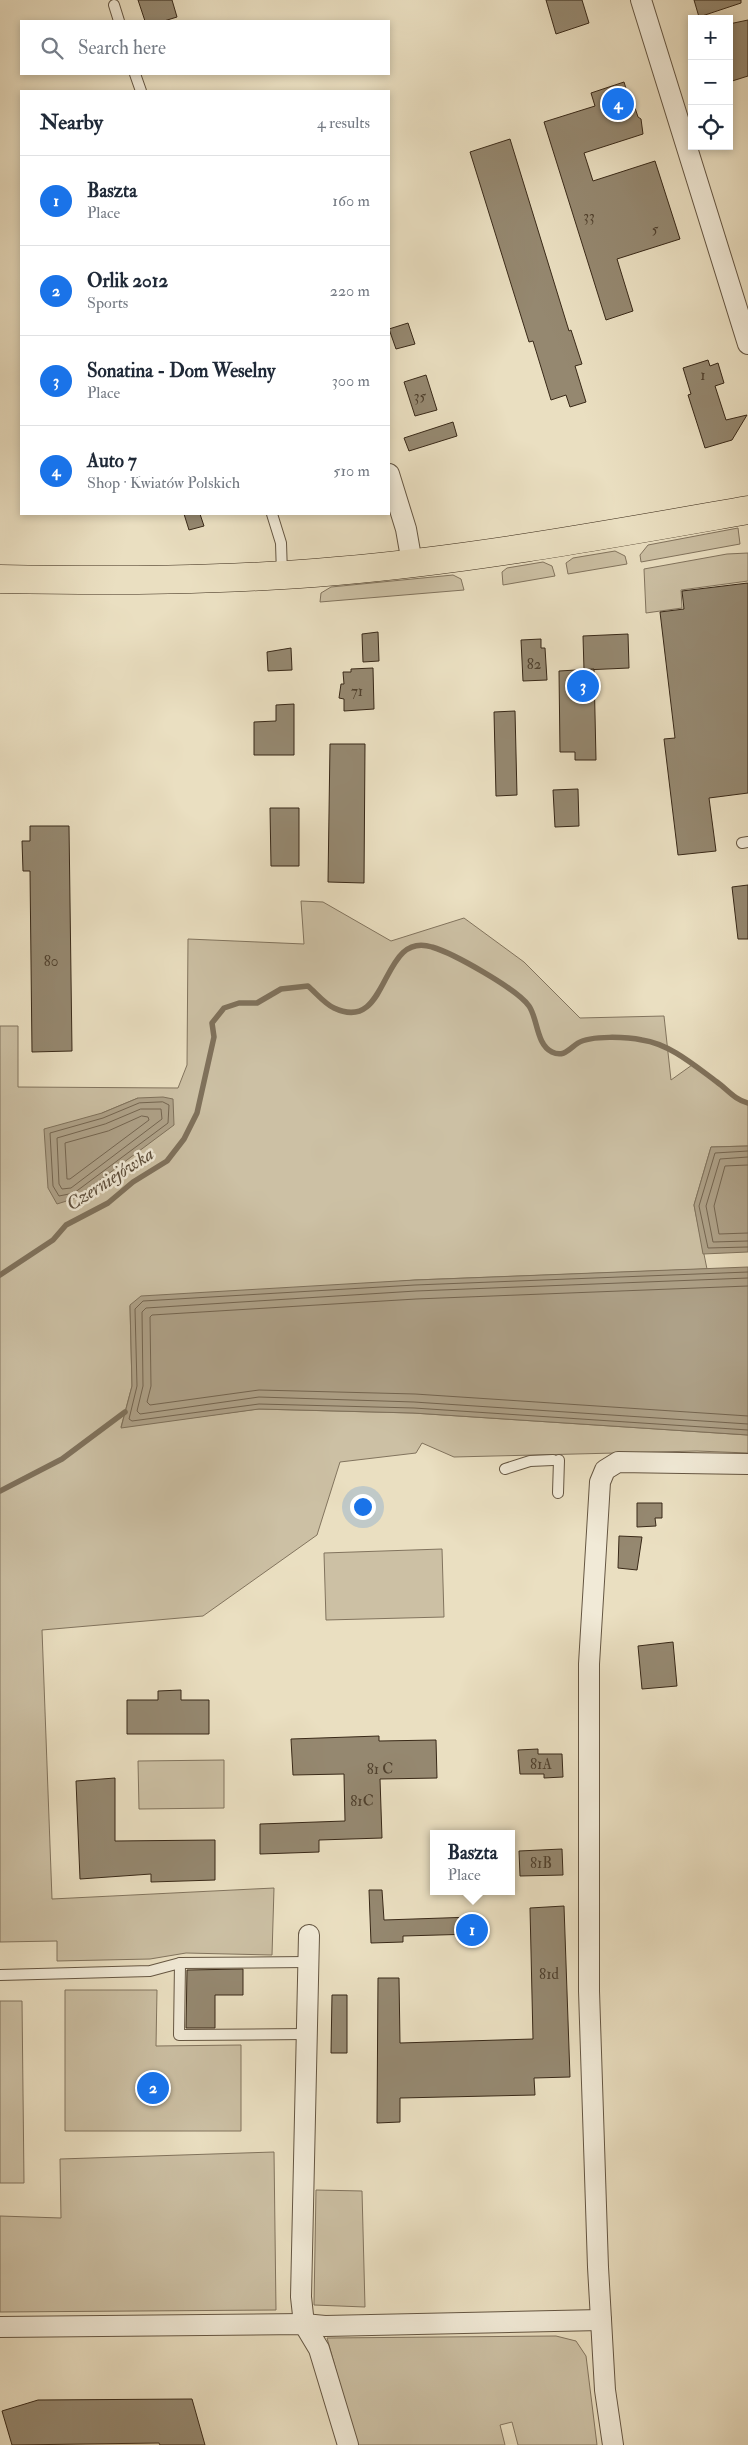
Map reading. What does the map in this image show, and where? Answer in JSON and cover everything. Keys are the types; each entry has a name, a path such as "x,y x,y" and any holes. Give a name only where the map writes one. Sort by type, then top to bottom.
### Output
{"main road":[{"path":"0,579 171,580 282,575 506,552 748,510"}],"street":[{"path":"641,0 744,321 748,344"},
{"path":"390,477 406,529 412,563"},
{"path":"613,2445 606,2399 601,2320 591,2082 589,1664 600,1482 605,1470 618,1462 748,1464"},
{"path":"309,1935 301,2297 304,2324 319,2349 348,2445"},
{"path":"0,2327 304,2324 334,2326 601,2320"}],"lane":[{"path":"114,5 119,20"},
{"path":"136,75 141,90"},
{"path":"272,515 280,543 282,575"},
{"path":"504,1469 530,1461 556,1460 558,1493"},
{"path":"0,1975 150,1971 180,1963 307,1962"},
{"path":"180,1963 180,2035 306,2034"}],"shaded area":[{"path":"738,528 740,544 641,562 640,555 648,545"},
{"path":"615,551 625,556 627,564 568,574 566,563 573,558"},
{"path":"748,553 748,581 681,590 682,608 646,613 644,569 727,554"},
{"path":"543,562 552,566 555,576 503,585 502,572 507,568"},
{"path":"453,575 461,579 464,590 320,602 321,593 331,587"},
{"path":"301,901 323,902 391,941 464,918 524,962 580,1018 664,1016 671,1080 692,1065 739,1101 748,1103 748,1146 711,1147 694,1205 707,1269 415,1280 130,1306 132,1386 121,1427 258,1409 413,1413 748,1435 748,1453 697,1451 454,1457 422,1443 416,1453 340,1462 317,1535 203,1616 42,1630 52,1899 274,1888 272,1955 186,1953 150,1959 57,1961 57,1941 0,1942 0,1026 18,1026 18,1087 178,1088 187,1065 188,939 304,944","holes":["138,1098 48,1188 102,1113"]},
{"path":"442,1549 444,1617 326,1620 324,1553"},
{"path":"224,1760 224,1808 139,1809 138,1761"},
{"path":"65,1990 157,1990 156,2046 241,2045 241,2131 65,2131"},
{"path":"0,2001 22,2001 24,2183 0,2183"},
{"path":"274,2152 276,2310 0,2312 0,2216 61,2218 60,2159"},
{"path":"316,2190 362,2191 365,2307 314,2305"},
{"path":"556,2336 576,2341 586,2356 597,2445 518,2445 512,2422 500,2425 505,2445 357,2445 327,2338"}],"water":[{"path":"163,1097 173,1099 174,1125 76,1198 57,1204 48,1188 44,1129 102,1113 138,1098"},
{"path":"748,1146 748,1252 703,1254 694,1205 711,1147"},
{"path":"748,1267 748,1435 413,1413 259,1409 121,1428 132,1386 130,1305 141,1296 415,1280"}],"building":[{"path":"138,0 172,0 177,17 167,20 145,20"},
{"path":"546,0 582,0 589,23 556,34"},
{"path":"694,0 741,0 741,3 705,15 698,15"},
{"path":"748,20 748,76 733,81 733,60 733,23"},
{"path":"624,82 632,108 635,108 638,117 641,119 643,134 584,153 593,181 655,161 680,239 617,259 633,311 606,320 544,122 595,106 591,93"},
{"path":"510,139 569,331 571,330 582,364 575,366 586,402 570,407 566,395 551,400 533,341 529,342 470,152"},
{"path":"408,323 415,344 396,349 390,329"},
{"path":"708,360 710,366 718,363 724,383 715,386 726,420 747,415 732,440 705,448 688,395 691,394 683,368"},
{"path":"426,375 437,410 415,416 404,382"},
{"path":"453,422 457,436 409,451 404,438"},
{"path":"184,515 200,515 204,526 189,530"},
{"path":"748,583 748,793 709,798 716,851 678,855 664,739 675,738 660,612 684,609 682,591"},
{"path":"378,632 379,661 363,662 362,634"},
{"path":"628,634 629,668 584,670 583,636"},
{"path":"541,639 541,648 545,648 547,680 523,681 521,640"},
{"path":"291,648 292,670 268,671 267,652"},
{"path":"373,668 374,709 344,711 344,699 339,698 341,684 344,684 343,672 351,672 351,669"},
{"path":"594,669 596,760 575,760 575,752 560,752 559,671"},
{"path":"294,704 294,755 254,755 254,722 276,721 276,705"},
{"path":"515,711 517,795 496,796 494,712"},
{"path":"330,744 365,744 364,883 328,882"},
{"path":"578,789 579,826 555,827 553,790"},
{"path":"270,808 299,808 299,866 271,866"},
{"path":"30,826 69,826 72,1051 32,1052 30,871 23,871 22,841 30,841"},
{"path":"748,885 748,939 738,939 732,887"},
{"path":"637,1503 662,1503 662,1518 655,1518 656,1526 637,1527"},
{"path":"619,1536 642,1537 637,1570 618,1568"},
{"path":"673,1642 677,1686 642,1689 638,1646"},
{"path":"181,1690 181,1700 209,1700 209,1734 127,1734 127,1700 158,1700 158,1691"},
{"path":"379,1736 379,1741 436,1740 437,1778 380,1779 382,1838 319,1840 319,1852 260,1854 260,1824 345,1821 344,1774 293,1775 291,1739"},
{"path":"538,1749 538,1754 562,1754 563,1777 544,1778 544,1774 520,1774 518,1750"},
{"path":"115,1778 115,1841 215,1840 215,1880 151,1882 151,1874 80,1879 76,1781"},
{"path":"562,1849 563,1875 520,1876 519,1851"},
{"path":"369,1890 382,1890 384,1920 473,1917 474,1934 403,1936 403,1942 371,1943"},
{"path":"564,1906 570,2077 534,2078 535,2095 400,2098 400,2122 377,2123 378,1978 399,1978 400,2043 533,2039 530,1908"},
{"path":"243,1969 243,1995 215,1995 215,2028 186,2028 187,1970"},
{"path":"332,1995 347,1995 347,2053 331,2053"},
{"path":"192,2399 205,2445 160,2445 159,2443 12,2445 2,2411 38,2400"}],"waterway":[{"name":"Czerniejówka","path":"0,1275 53,1240 66,1225 108,1203 133,1182 167,1161 184,1139 197,1113 214,1037 212,1023 224,1008 239,1003 257,1003 281,989 308,986 334,1008 352,1012 366,1007 376,996 402,953 415,946 432,947 454,956 512,990 529,1006 543,1043 556,1054 563,1053 584,1040 610,1037 652,1042 682,1056 735,1097 748,1103"},
{"path":"0,1491 62,1459 125,1412"}],"place":[{"name":"Auto 7","path":"618,104"},
{"name":"Sonatina - Dom Weselny","path":"583,686"},
{"name":"Baszta","path":"472,1930"},
{"name":"Orlik 2012","path":"153,2088"}]}
